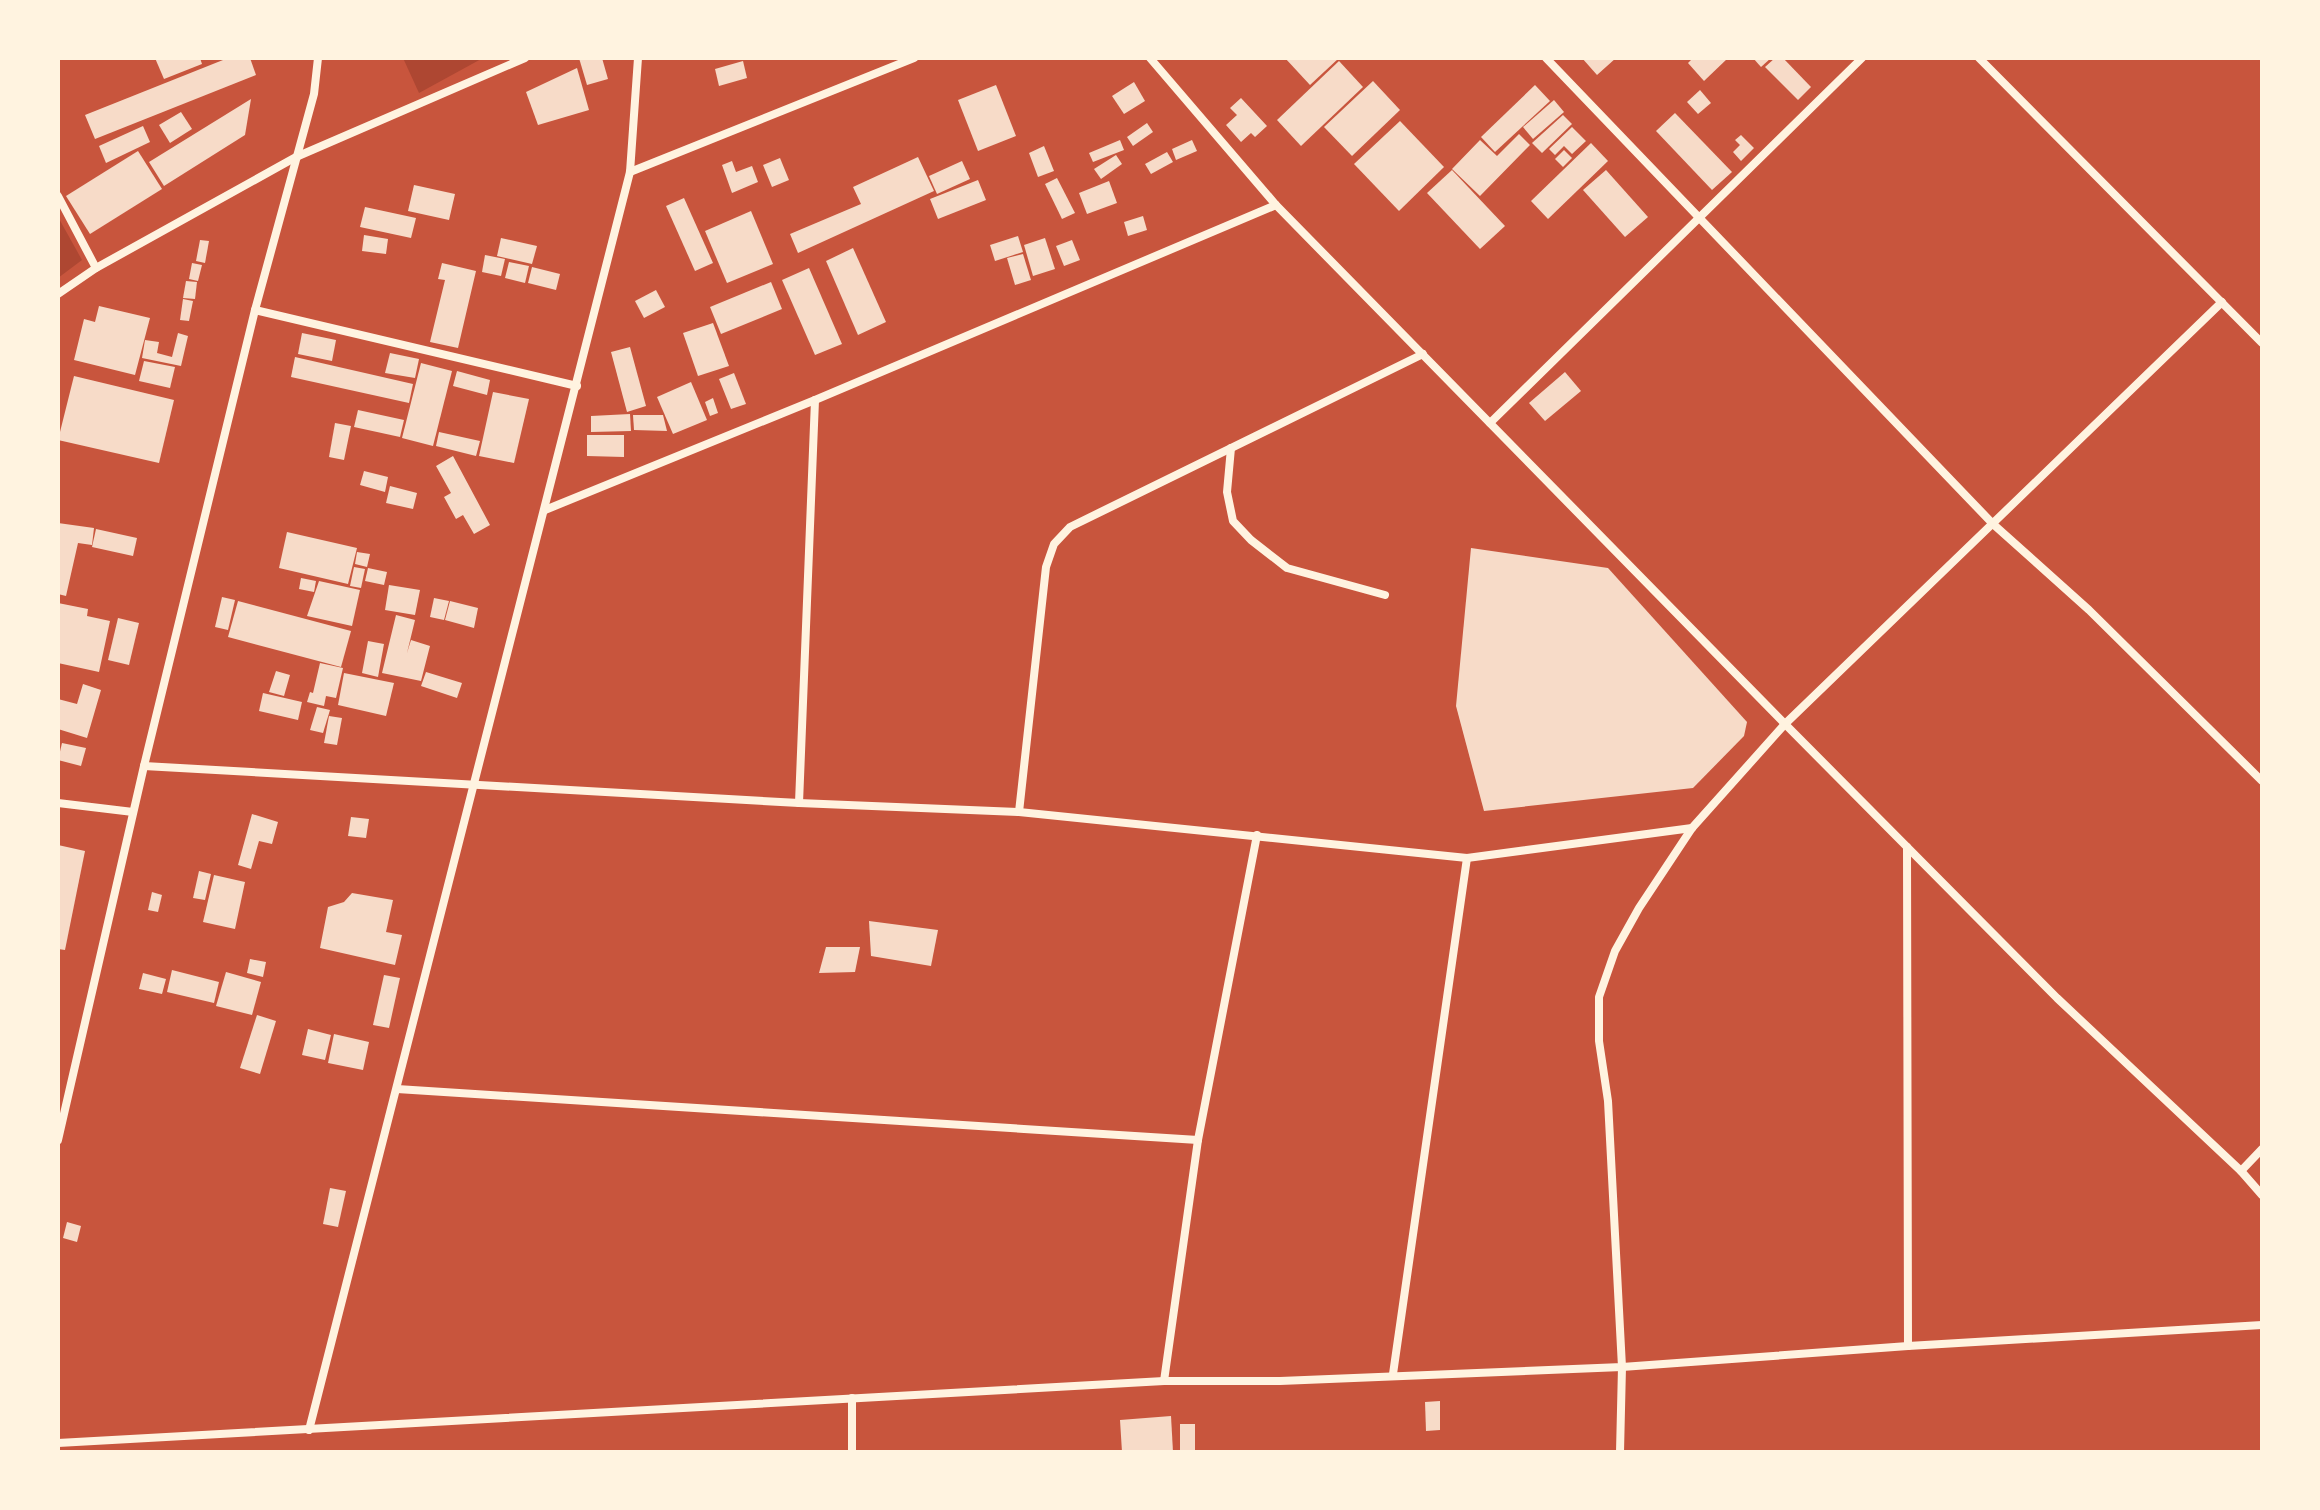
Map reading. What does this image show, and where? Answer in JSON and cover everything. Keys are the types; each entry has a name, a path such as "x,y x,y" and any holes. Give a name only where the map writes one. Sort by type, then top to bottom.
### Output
{"street":[{"path":"59,1134 133,812 255,310 314,94 318,58"},
{"path":"58,294 96,268 296,157 525,58"},
{"path":"309,1430 630,172 638,58"},
{"path":"630,172 914,58"},
{"path":"1150,58 1276,205 2057,998 2241,1171 2262,1195"},
{"path":"1546,58 1993,524 2089,610 2262,781"},
{"path":"1490,423 1862,58"},
{"path":"1979,58 2262,343"},
{"path":"58,196 96,268"},
{"path":"545,510 815,400 1276,205"},
{"path":"1620,1452 1622,1367 1608,1101 1599,1041 1599,997 1615,951 1639,908 1692,828 1785,724 2222,302"},
{"path":"255,310 577,386"},
{"path":"1019,812 1046,567 1054,544 1070,527 1423,354"},
{"path":"799,803 815,400"},
{"path":"1231,448 1227,492 1233,521 1251,540 1287,568 1385,595"},
{"path":"144,766 799,803 1019,812 1467,858 1692,828"},
{"path":"58,803 133,812"},
{"path":"1164,1381 1198,1140 1257,835"},
{"path":"1907,847 1908,1346"},
{"path":"1393,1374 1467,858"},
{"path":"397,1089 1198,1140"},
{"path":"2241,1171 2262,1149"},
{"path":"58,1443 1164,1381 1280,1381 1622,1367 2262,1325"},
{"path":"852,1398 852,1452"}],"shaded area":[{"path":"403,58 483,58 419,93"},
{"path":"58,217 82,260 58,278"}],"building":[{"path":"155,58 200,58 202,64 164,79"},
{"path":"228,58 250,58 256,75 95,139 85,115"},
{"path":"579,58 602,58 608,79 587,85"},
{"path":"1285,58 1339,58 1310,85"},
{"path":"1582,58 1616,58 1597,75"},
{"path":"1693,58 1728,58 1704,81 1688,63"},
{"path":"1753,58 1771,58 1761,67"},
{"path":"1775,58 1783,58 1811,87 1798,100 1765,67"},
{"path":"743,61 747,78 719,86 715,69"},
{"path":"1339,61 1363,87 1301,146 1277,120"},
{"path":"577,68 589,110 538,125 526,92"},
{"path":"1373,81 1400,110 1352,156 1324,127"},
{"path":"1134,82 1145,101 1124,114 1112,96"},
{"path":"996,85 1016,136 978,151 958,100"},
{"path":"1535,85 1550,101 1495,152 1481,137"},
{"path":"1700,90 1711,103 1698,114 1687,102"},
{"path":"1241,98 1267,126 1255,137 1251,133 1241,142 1226,125 1237,115 1230,108"},
{"path":"251,99 245,135 164,186 149,162"},
{"path":"1554,100 1564,112 1533,139 1523,127"},
{"path":"181,112 192,129 170,143 159,125"},
{"path":"1675,113 1732,172 1712,190 1656,131"},
{"path":"1563,115 1572,124 1542,153 1532,143"},
{"path":"1400,121 1444,167 1399,211 1354,164"},
{"path":"1147,123 1153,132 1133,146 1127,137"},
{"path":"143,126 150,142 106,163 99,146"},
{"path":"1572,127 1586,141 1572,154 1564,146 1555,155 1549,149"},
{"path":"1519,134 1530,145 1480,196 1452,169 1480,140 1497,156"},
{"path":"1741,135 1754,148 1741,161 1733,152 1740,145 1735,140"},
{"path":"1120,140 1124,150 1093,162 1089,153"},
{"path":"1192,140 1197,151 1176,160 1172,149"},
{"path":"1591,143 1608,161 1548,219 1531,201"},
{"path":"1044,146 1054,171 1038,177 1029,153"},
{"path":"1564,150 1572,158 1563,167 1555,159"},
{"path":"138,151 162,189 90,234 66,196"},
{"path":"1167,152 1173,162 1151,174 1145,164"},
{"path":"1116,155 1122,164 1101,179 1094,169"},
{"path":"918,157 934,191 798,253 790,234 861,204 853,187"},
{"path":"780,158 789,180 772,187 763,165"},
{"path":"732,161 736,172 752,166 758,182 732,193 722,165"},
{"path":"962,161 970,179 937,194 929,176"},
{"path":"1452,170 1505,226 1480,249 1427,193"},
{"path":"1606,170 1648,217 1625,237 1583,190"},
{"path":"1057,178 1075,213 1062,219 1045,184"},
{"path":"978,180 986,200 938,219 930,199"},
{"path":"1109,181 1117,203 1087,214 1079,193"},
{"path":"414,185 455,194 449,220 408,211"},
{"path":"684,198 713,263 695,271 666,206"},
{"path":"365,207 416,218 411,238 360,227"},
{"path":"751,211 773,264 727,283 705,231"},
{"path":"1143,216 1147,230 1128,236 1124,222"},
{"path":"364,235 388,239 386,254 362,251"},
{"path":"1018,236 1023,252 995,261 990,245"},
{"path":"501,238 537,246 532,264 497,256"},
{"path":"1045,238 1055,269 1033,276 1024,245"},
{"path":"200,240 209,241 205,263 196,261"},
{"path":"1072,240 1080,260 1064,266 1056,246"},
{"path":"853,248 886,322 858,335 826,261"},
{"path":"1023,254 1031,280 1015,285 1007,258"},
{"path":"485,255 505,259 501,276 482,272"},
{"path":"509,262 529,266 525,283 505,278"},
{"path":"192,263 202,265 198,281 189,279"},
{"path":"442,263 476,271 458,348 430,342 445,280 438,279"},
{"path":"532,267 560,274 556,290 528,283"},
{"path":"809,268 842,344 815,355 782,280"},
{"path":"186,281 197,282 195,299 183,298"},
{"path":"771,282 782,309 721,334 710,307"},
{"path":"656,290 665,307 644,318 635,301"},
{"path":"183,299 193,301 189,321 180,320"},
{"path":"99,306 150,318 135,375 74,360 84,319 95,322"},
{"path":"713,323 729,366 698,376 683,333"},
{"path":"178,333 188,336 181,366 142,358 145,340 159,342 157,353 172,357"},
{"path":"302,333 336,340 332,361 298,354"},
{"path":"630,347 646,406 627,412 611,352"},
{"path":"390,353 419,359 415,378 385,373"},
{"path":"295,357 413,384 409,403 291,377"},
{"path":"144,361 175,367 170,388 139,381"},
{"path":"421,363 452,371 433,446 402,438"},
{"path":"457,371 490,380 487,395 453,386"},
{"path":"1565,372 1581,391 1545,421 1529,403"},
{"path":"734,373 746,404 731,409 719,379"},
{"path":"74,376 174,400 159,463 58,440"},
{"path":"691,382 707,420 673,434 657,397"},
{"path":"493,392 529,399 514,463 479,456"},
{"path":"713,398 718,413 710,416 705,402"},
{"path":"358,410 404,420 400,437 354,427"},
{"path":"630,414 631,431 591,432 591,416"},
{"path":"633,415 663,415 667,431 634,430"},
{"path":"335,423 351,426 344,460 329,457"},
{"path":"439,432 480,441 476,456 436,446"},
{"path":"587,435 624,435 624,457 587,456"},
{"path":"453,456 490,525 474,534 463,515 456,519 444,497 451,493 436,466"},
{"path":"364,471 388,477 385,492 360,485"},
{"path":"390,486 417,493 413,509 386,503"},
{"path":"58,523 94,528 92,545 78,543 66,596 58,594"},
{"path":"96,529 137,538 133,556 92,547"},
{"path":"287,532 357,548 348,584 279,568"},
{"path":"1471,548 1608,568 1747,722 1744,736 1693,788 1484,811 1456,706"},
{"path":"357,552 370,554 367,567 355,564"},
{"path":"354,567 365,569 361,588 350,586"},
{"path":"368,568 387,572 384,585 365,581"},
{"path":"301,578 316,581 314,592 299,589"},
{"path":"319,581 360,590 352,626 307,616"},
{"path":"389,585 420,590 415,615 385,610"},
{"path":"222,597 235,600 228,630 215,627"},
{"path":"434,598 449,601 444,620 430,617"},
{"path":"238,601 351,631 341,667 228,637"},
{"path":"450,601 478,608 474,628 445,620"},
{"path":"58,603 88,609 87,616 110,621 99,672 58,663"},
{"path":"396,615 415,620 407,653 411,640 430,646 421,681 382,673"},
{"path":"118,618 139,623 129,665 108,660"},
{"path":"368,641 384,644 378,677 362,673"},
{"path":"320,663 343,668 336,698 326,696 324,706 307,702 310,692 313,693"},
{"path":"276,671 290,675 284,696 269,692"},
{"path":"426,672 462,683 457,698 421,686"},
{"path":"344,673 394,683 386,716 338,705"},
{"path":"83,684 101,690 87,738 58,729 58,699 77,704"},
{"path":"263,693 302,702 298,720 259,711"},
{"path":"317,707 330,710 323,733 310,730"},
{"path":"329,716 342,718 337,745 324,743"},
{"path":"62,743 86,748 81,766 58,760"},
{"path":"252,814 278,822 272,844 259,841 251,869 238,865"},
{"path":"351,817 369,819 366,838 348,836"},
{"path":"58,845 85,851 65,950 58,949"},
{"path":"199,871 211,874 205,900 193,898"},
{"path":"214,875 245,882 235,929 203,922"},
{"path":"152,892 162,895 158,912 148,910"},
{"path":"352,893 393,900 386,932 402,935 395,965 320,948 328,907 344,902"},
{"path":"869,921 938,930 931,966 871,956"},
{"path":"826,947 860,947 855,972 819,973"},
{"path":"250,959 266,962 263,977 247,973"},
{"path":"172,970 219,982 214,1003 167,992"},
{"path":"226,972 261,982 252,1015 216,1006"},
{"path":"143,973 166,979 162,994 139,989"},
{"path":"384,975 400,978 389,1028 373,1025"},
{"path":"257,1015 276,1021 260,1074 240,1068"},
{"path":"308,1029 331,1035 325,1060 302,1055"},
{"path":"334,1034 369,1042 363,1070 328,1063"},
{"path":"330,1188 346,1191 338,1227 323,1224"},
{"path":"67,1222 81,1226 77,1242 63,1238"},
{"path":"1440,1401 1440,1430 1426,1431 1425,1402"},
{"path":"1171,1416 1173,1452 1122,1452 1120,1420"},
{"path":"1180,1424 1195,1424 1195,1452 1180,1452"}]}
